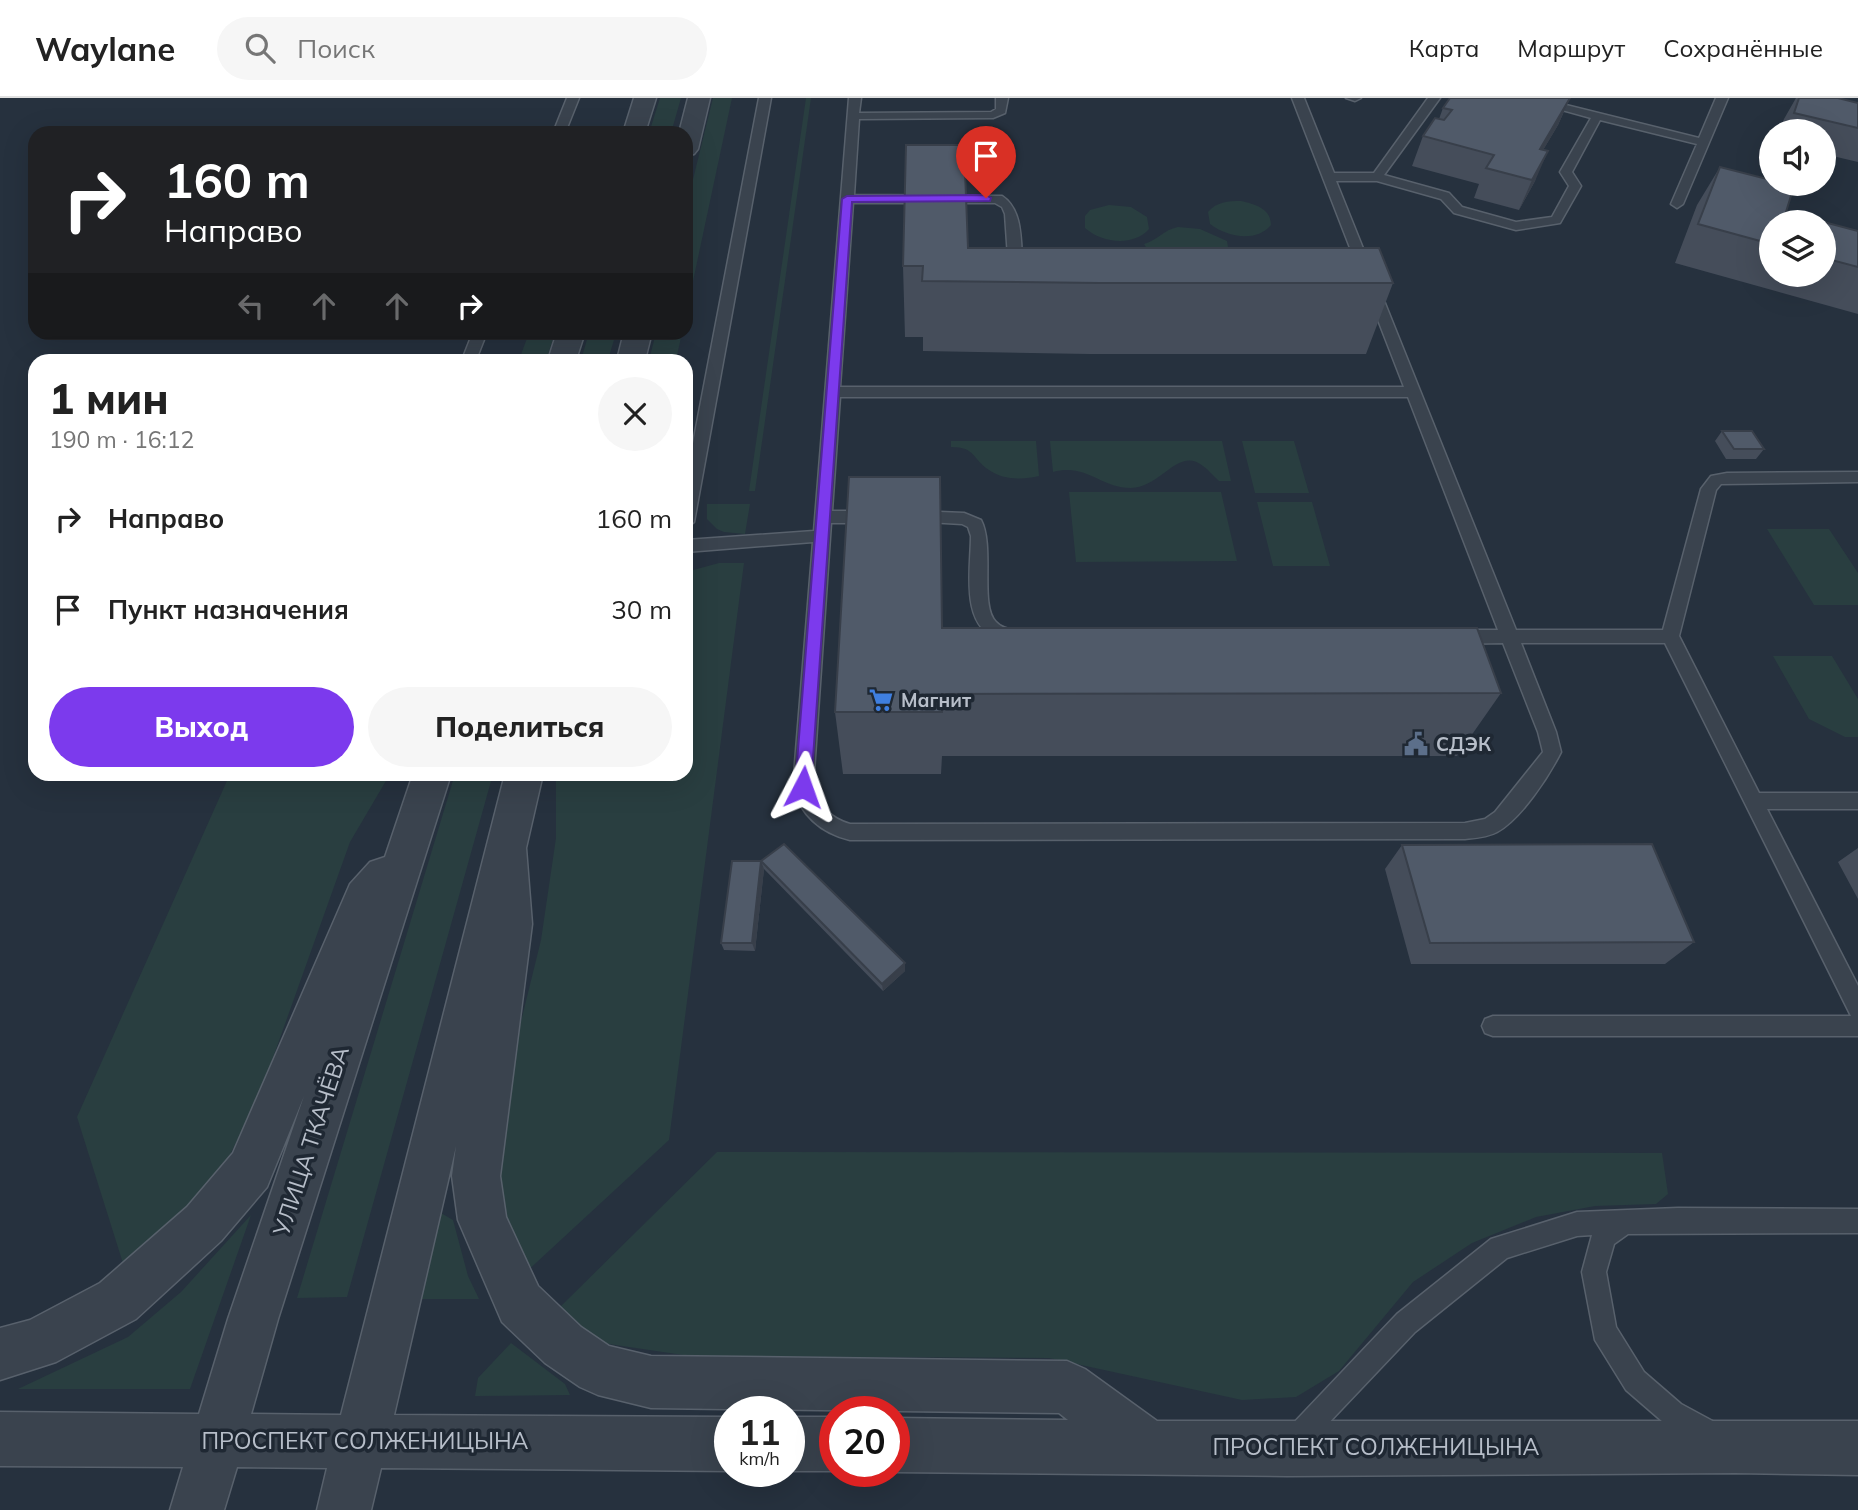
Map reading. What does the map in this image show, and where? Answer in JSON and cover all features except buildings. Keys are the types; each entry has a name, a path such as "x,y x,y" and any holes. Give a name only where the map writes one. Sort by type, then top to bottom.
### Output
{"street":[{"path":"636,126 645,98"},
{"path":"692,126 699,98"},
{"name":"УЛИЦА ТКАЧЁВА","path":"197,1510 257,1306 430,781"},
{"path":"344,1510 522,781"},
{"path":"0,1354 38,1343 118,1301 204,1224 250,1170 364,897 408,845"},
{"path":"506,848 511,924 477,1176 482,1220 520,1304 563,1345 598,1369 650,1382 1067,1387 1147,1446"},
{"name":"ПРОСПЕКТ СОЛЖЕНИЦЫНА","path":"0,1439 714,1444"},
{"name":"ПРОСПЕКТ СОЛЖЕНИЦЫНА","path":"910,1445 1287,1449 1735,1446 1858,1448"}],"lane":[{"path":"562,126 572,98"},
{"path":"693,484 765,98"},
{"path":"855,98 803,787 804,797 810,806 840,831 850,832 1465,831 1489,827 1503,818 1544,767 1552,752 1548,732 1413,391 1366,286 1329,177 1297,98"},
{"path":"853,116 993,115 1001,111 1002,98"},
{"path":"1377,177 1434,98"},
{"path":"1524,98 1703,142"},
{"path":"1677,204 1721,98"},
{"path":"1329,177 1377,177 1445,196 1458,209 1516,226 1556,220 1575,186 1566,172 1597,116"},
{"path":"847,199 998,199 1007,205 1011,214 1016,272 1027,284"},
{"path":"832,392 1413,391"},
{"path":"1858,477 1716,480 1709,489 1670,636 1858,1008"},
{"path":"823,517 950,517 975,524 979,536 982,611 986,624 998,633 1014,637 1038,637"},
{"path":"693,545 822,536"},
{"path":"1430,637 1670,636"},
{"path":"1754,802 1858,802"},
{"path":"1493,1027 1858,1026"},
{"path":"1287,1449 1406,1323 1500,1248 1577,1224 1628,1220 1858,1221"},
{"path":"1628,1220 1604,1236 1594,1272 1604,1331 1635,1381 1672,1413 1735,1446"}],"green space":[{"path":"660,98 681,98 673,126 651,126"},
{"path":"713,98 732,98 693,281 693,179"},
{"path":"806,98 811,98 755,491 749,491"},
{"path":"1241,201 1256,205 1268,214 1271,225 1265,231 1250,236 1233,235 1210,224 1208,212 1215,206"},
{"path":"1109,205 1131,207 1147,217 1149,229 1135,239 1117,241 1100,237 1085,228 1085,216 1090,210"},
{"path":"1178,227 1200,229 1227,241 1229,253 1149,252 1144,244"},
{"path":"526,340 553,340 548,354 521,354"},
{"path":"587,340 614,340 610,354 583,354"},
{"path":"654,340 680,340 677,354 651,354"},
{"path":"951,441 1036,441 1039,476 1000,476 984,466 970,451 951,447"},
{"path":"1050,441 1222,441 1231,481 1219,481 1203,466 1194,461 1185,461 1142,486 1120,487 1084,473 1065,470 1053,472"},
{"path":"1242,441 1294,441 1309,493 1255,493"},
{"path":"1069,492 1221,492 1237,561 1076,562"},
{"path":"1257,502 1312,502 1330,566 1273,566"},
{"path":"707,504 750,504 745,534 717,529 707,519"},
{"path":"1767,529 1829,529 1858,573 1858,605 1814,605"},
{"path":"719,563 744,563 669,1140 524,1274 504,1242 494,1177 501,1103 541,940 556,838 556,781 693,781 693,570"},
{"path":"1773,656 1832,656 1858,699 1858,737 1845,737 1809,719"},
{"path":"227,781 386,781 350,842 260,1094 219,1177 127,1276 77,1117"},
{"path":"453,781 491,781 347,1297 297,1298"},
{"path":"717,1152 1662,1153 1668,1194 1656,1204 1595,1206 1536,1217 1472,1243 1413,1282 1339,1371 1296,1397 1242,1400 1049,1358 690,1356 602,1343 557,1310"},
{"path":"441,1213 453,1220 468,1276 479,1299 421,1299"},
{"path":"251,1215 190,1389 18,1389 128,1337 181,1292"},
{"path":"511,1343 565,1384 570,1395 475,1396 478,1378"}],"place":[{"name":"Магнит","path":"881,700"},
{"name":"СДЭК","path":"1416,744"}],"route":[{"path":"803,787 847,199 986,198"}]}
